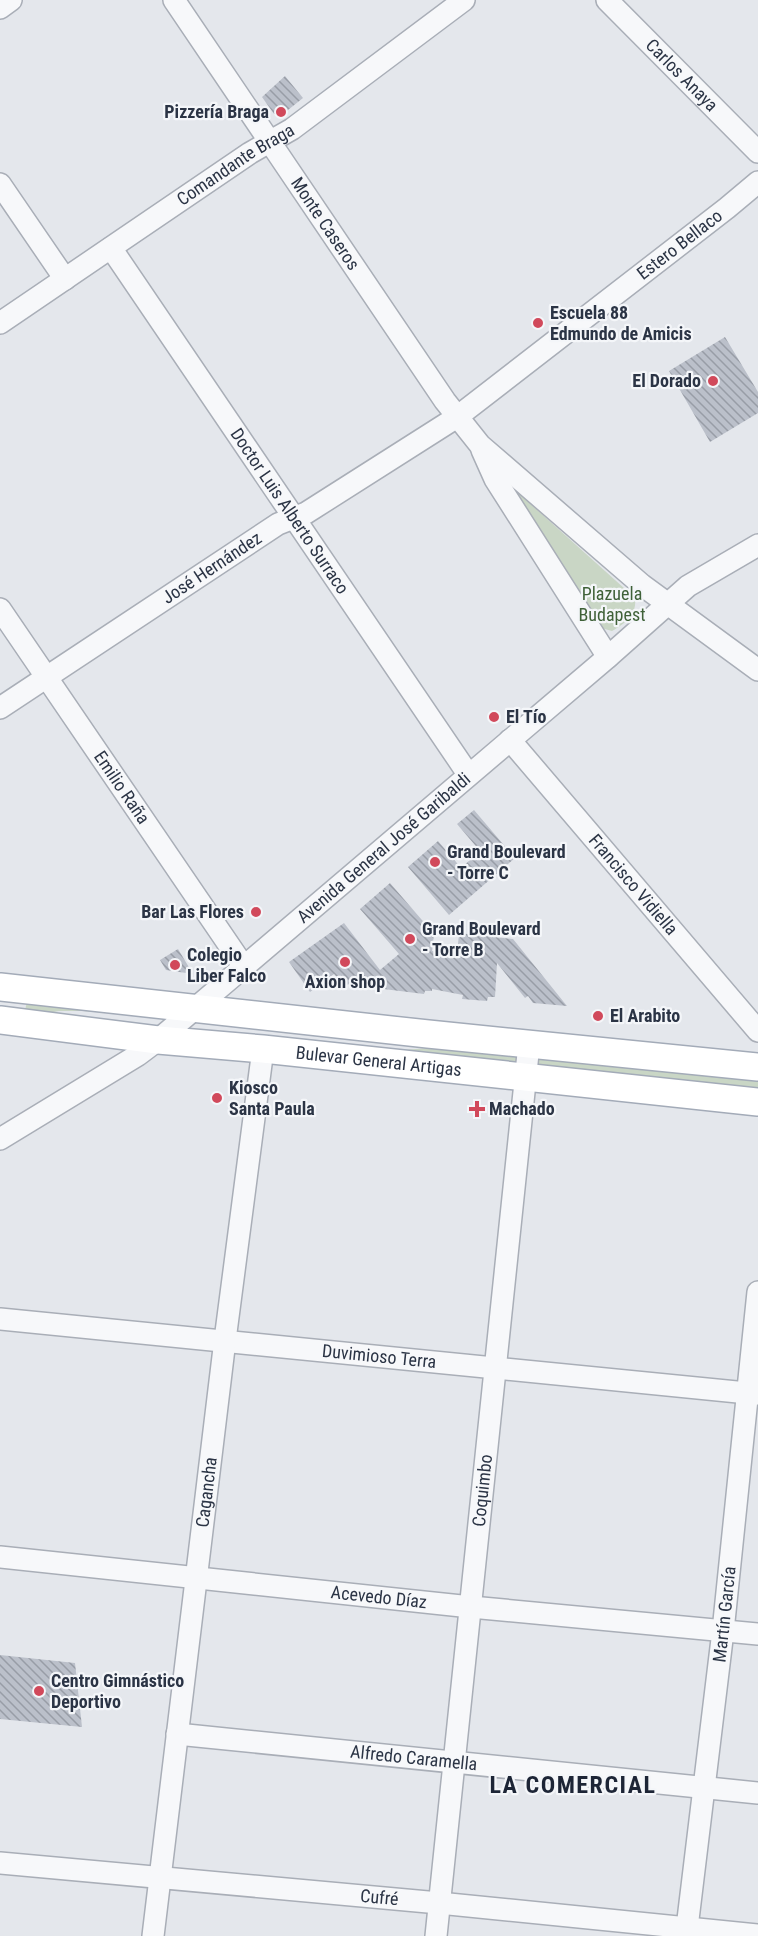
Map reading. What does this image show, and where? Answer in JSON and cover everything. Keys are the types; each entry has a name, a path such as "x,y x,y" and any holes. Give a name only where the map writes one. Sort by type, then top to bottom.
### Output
{"main road":[{"name":"Bulevar General Artigas","path":"8,988 758,1067"},
{"path":"52,1026 78,1016 156,1023 172,1020 195,1009"},
{"name":"Bulevar General Artigas","path":"7,1021 158,1040 526,1076 758,1102"},
{"path":"158,1040 183,1028 199,1025 393,1043 428,1034"}],"street":[{"path":"0,8 11,0"},
{"name":"Monte Caseros","path":"174,0 457,417 480,445 642,585 758,670"},
{"name":"Comandante Braga","path":"0,323 269,142 292,129 464,0"},
{"name":"Carlos Anaya","path":"607,0 758,152"},
{"name":"Estero Bellaco","path":"457,417 758,182"},
{"path":"0,184 65,279"},
{"name":"Doctor Luis Alberto Surraco","path":"111,248 468,774"},
{"name":"José Hernández","path":"0,708 278,524 306,513 457,417"},
{"name":"Monte Caseros","path":"480,445 495,479 608,657"},
{"name":"Avenida General José Garibaldi","path":"0,1139 138,1055 158,1040 608,657 688,586 758,545"},
{"name":"Emilio Raña","path":"0,609 244,967"},
{"name":"Francisco Vidiella","path":"510,740 758,1031"},
{"path":"7,1021 8,988"},
{"name":"Coquimbo","path":"436,1936 529,1044"},
{"name":"Cagancha","path":"153,1936 263,1049"},
{"name":"Martín García","path":"686,1932 753,1393 758,1292"},
{"name":"Duvimioso Terra","path":"0,1319 753,1393"},
{"name":"Acevedo Díaz","path":"0,1557 471,1607 758,1634"},
{"name":"Alfredo Caramella","path":"177,1734 758,1793"},
{"name":"Cufré","path":"0,1863 439,1903 686,1932 758,1935"}],"green space":[{"name":"Plazuela Budapest","path":"515,490 635,598 630,618 622,625 612,631 601,628"},
{"path":"27,1002 158,1017 83,1011 59,1011 37,1015 25,1010"},
{"path":"315,1043 402,1050 456,1046 516,1055 518,1058 516,1065"},
{"path":"540,1057 758,1077 758,1092 538,1067 537,1059"}],"building":[{"path":"285,76 303,98 283,114 274,114 262,97"},
{"name":"El Dorado","path":"725,337 758,392 758,413 710,442 669,371"},
{"name":"Grand Boulevard - Torre C","path":"474,810 515,858 449,915 408,867 438,841 461,868 480,851 457,824"},
{"path":"390,883 434,934 432,951 457,956 459,933 513,939 567,1006 533,1003 528,996 525,998 497,963 495,997 488,997 487,1001 462,999 463,995 432,989 432,991 425,991 424,994 343,984 334,974 310,992 289,962 344,923 380,970 399,954 360,909"},
{"name":"Colegio Liber Falco","path":"178,949 193,974 166,970 160,960"},
{"name":"Centro Gimnástico Deportivo","path":"0,1655 75,1663 82,1727 0,1719"}],"place":[{"name":"Pizzería Braga","path":"281,112"},
{"name":"Escuela 88 Edmundo de Amicis","path":"538,323"},
{"name":"El Dorado","path":"713,381"},
{"name":"El Tío","path":"494,717"},
{"name":"Grand Boulevard - Torre C","path":"435,862"},
{"name":"Bar Las Flores","path":"256,912"},
{"name":"Grand Boulevard - Torre B","path":"410,939"},
{"name":"Axion shop","path":"345,962"},
{"name":"Colegio Liber Falco","path":"175,965"},
{"name":"El Arabito","path":"598,1016"},
{"name":"Kiosco Santa Paula","path":"217,1098"},
{"name":"Machado","path":"477,1109"},
{"name":"Centro Gimnástico Deportivo","path":"39,1691"}],"district":[{"name":"LA COMERCIAL","path":"573,1785"}]}
